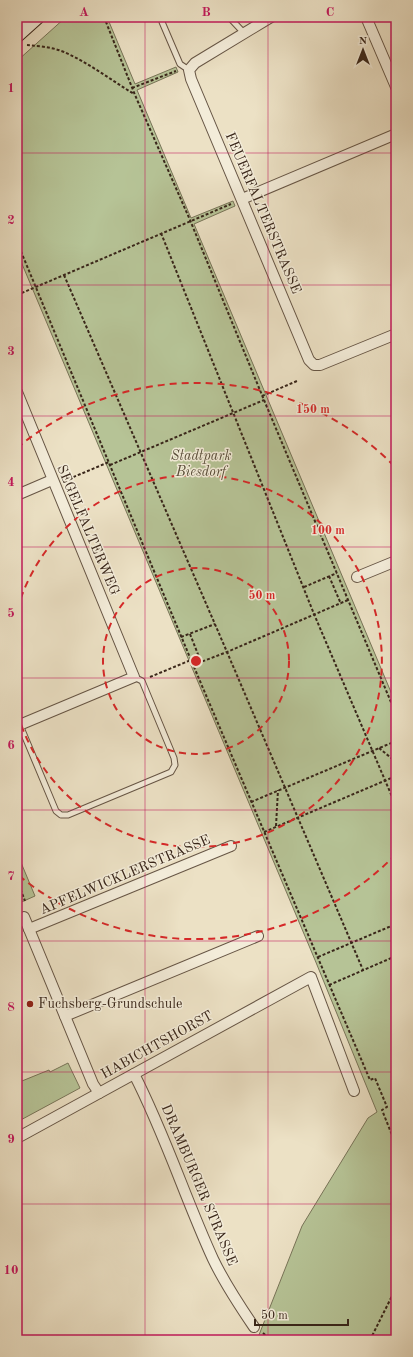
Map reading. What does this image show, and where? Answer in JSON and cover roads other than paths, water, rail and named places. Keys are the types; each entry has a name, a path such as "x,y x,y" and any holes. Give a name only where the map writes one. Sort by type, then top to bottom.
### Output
{"street":[{"path":"22,40 37,17"},
{"path":"189,70 195,63 271,17"},
{"path":"366,17 396,87"},
{"name":"FEUERFALTERSTRASSE","path":"189,70 191,79 309,360 314,365 320,365 396,334"},
{"path":"242,199 396,134"},
{"name":"SEGELFALTERWEG","path":"17,392 53,482 138,679"},
{"path":"17,494 53,482"},
{"path":"357,577 396,561"},
{"path":"19,725 138,679"},
{"name":"APFELWICKLERSTRASSE","path":"29,929 230,846"},
{"name":"APFELWICKLERSTRASSE","path":"24,917 93,1084 99,1093"},
{"path":"65,1016 258,936"},
{"name":"HABICHTSHORST","path":"17,1138 311,977 354,1091"},
{"name":"DRAMBURGER STRASSE","path":"134,1074 159,1126 214,1260 241,1308 254,1327"}],"lane":[{"path":"163,17 162,22 180,64 189,70"},
{"path":"230,17 244,33"},
{"path":"19,725 56,811 61,815 68,815 171,772 175,765 174,758 138,679"}],"place":[{"name":"Fuchsberg-Grundschule","path":"30,1004"}],"park label":[{"name":"Stadtpark Biesdorf","path":"201,464"}]}
